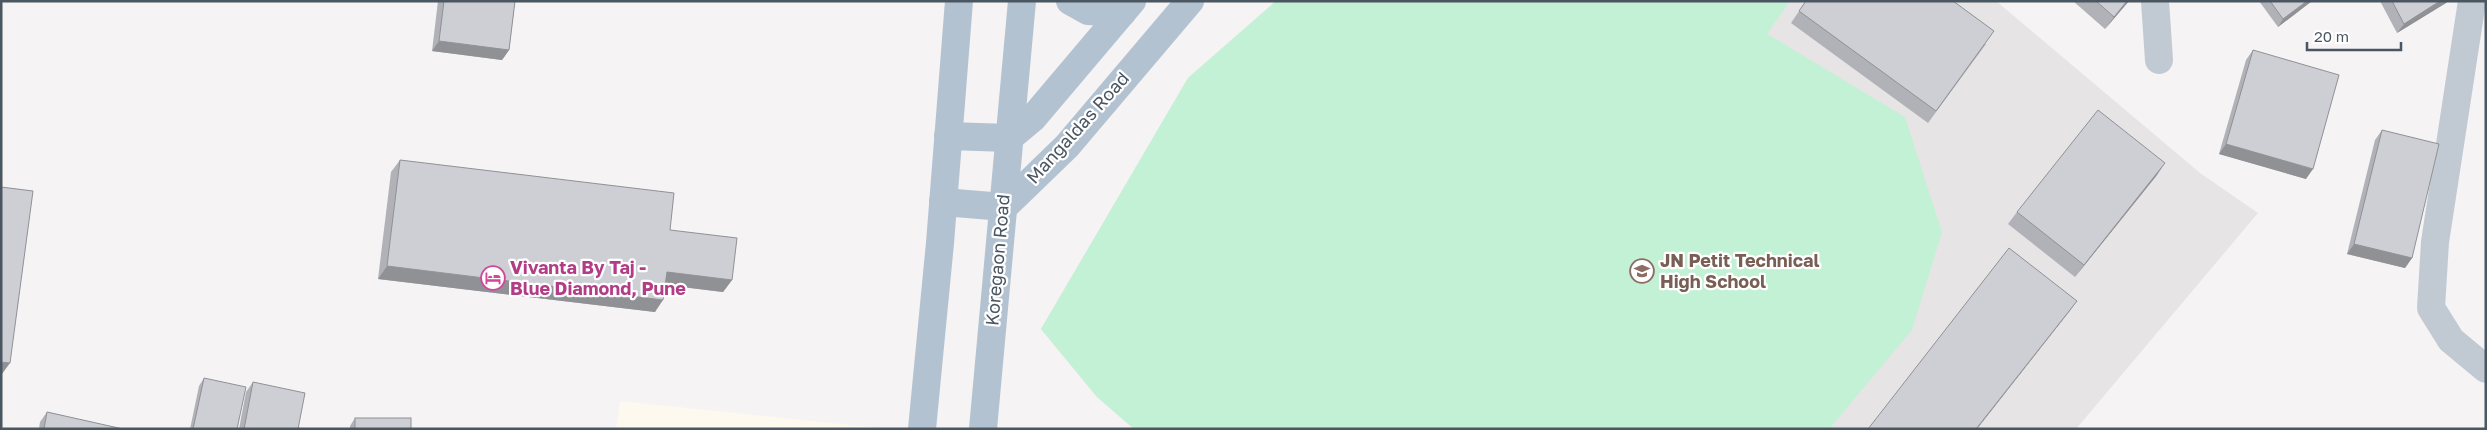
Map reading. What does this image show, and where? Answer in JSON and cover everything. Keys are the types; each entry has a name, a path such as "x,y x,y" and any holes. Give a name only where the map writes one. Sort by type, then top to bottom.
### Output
{"main road":[{"path":"922,429 959,1"},
{"name":"Koregaon Road","path":"983,429 1022,1"},
{"path":"1070,1 1088,11 1127,7"},
{"name":"Mangaldas Road","path":"1004,207 1066,146 1190,1"},
{"path":"948,136 1009,138 1033,118 1127,7"},
{"path":"943,202 1004,207"}],"street":[{"path":"2155,1 2159,60"},
{"path":"2472,1 2435,242 2431,308 2451,340 2486,369"}],"shaded area":[{"name":"JN Petit Technical High School","path":"1276,1 1996,1 2200,173 2258,213 2076,429 1134,429 1097,397 1041,329 1188,78"},
{"path":"620,401 889,429 616,429"}],"green space":[{"name":"JN Petit Technical High School","path":"1276,1 1790,1 1767,34 1905,117 1942,232 1912,330 1829,429 1134,429 1097,397 1041,329 1188,78"}],"building":[{"path":"444,1 515,1 509,50 439,41"},
{"path":"1806,1 1953,1 1994,31 1936,111 1799,11"},
{"path":"2096,1 2127,1 2114,17"},
{"path":"2270,1 2307,1 2283,19"},
{"path":"2392,1 2440,1 2404,24"},
{"path":"2253,50 2339,75 2313,169 2226,144"},
{"path":"2098,110 2165,163 2084,265 2017,212"},
{"path":"2382,130 2439,144 2412,258 2354,244"},
{"path":"400,160 674,193 670,230 737,238 732,280 667,272 663,300 387,266"},
{"path":"1,187 33,191 10,363 1,362"},
{"path":"2009,248 2077,301 1976,429 1868,429"},
{"path":"204,378 246,387 237,429 193,429"},
{"path":"253,382 305,393 298,429 244,429"},
{"path":"47,412 123,429 44,429"},
{"path":"355,418 411,418 411,429 355,429"}],"place":[{"name":"JN Petit Technical High School","path":"1642,271"},
{"name":"Vivanta By Taj - Blue Diamond, Pune","path":"493,278"}]}
